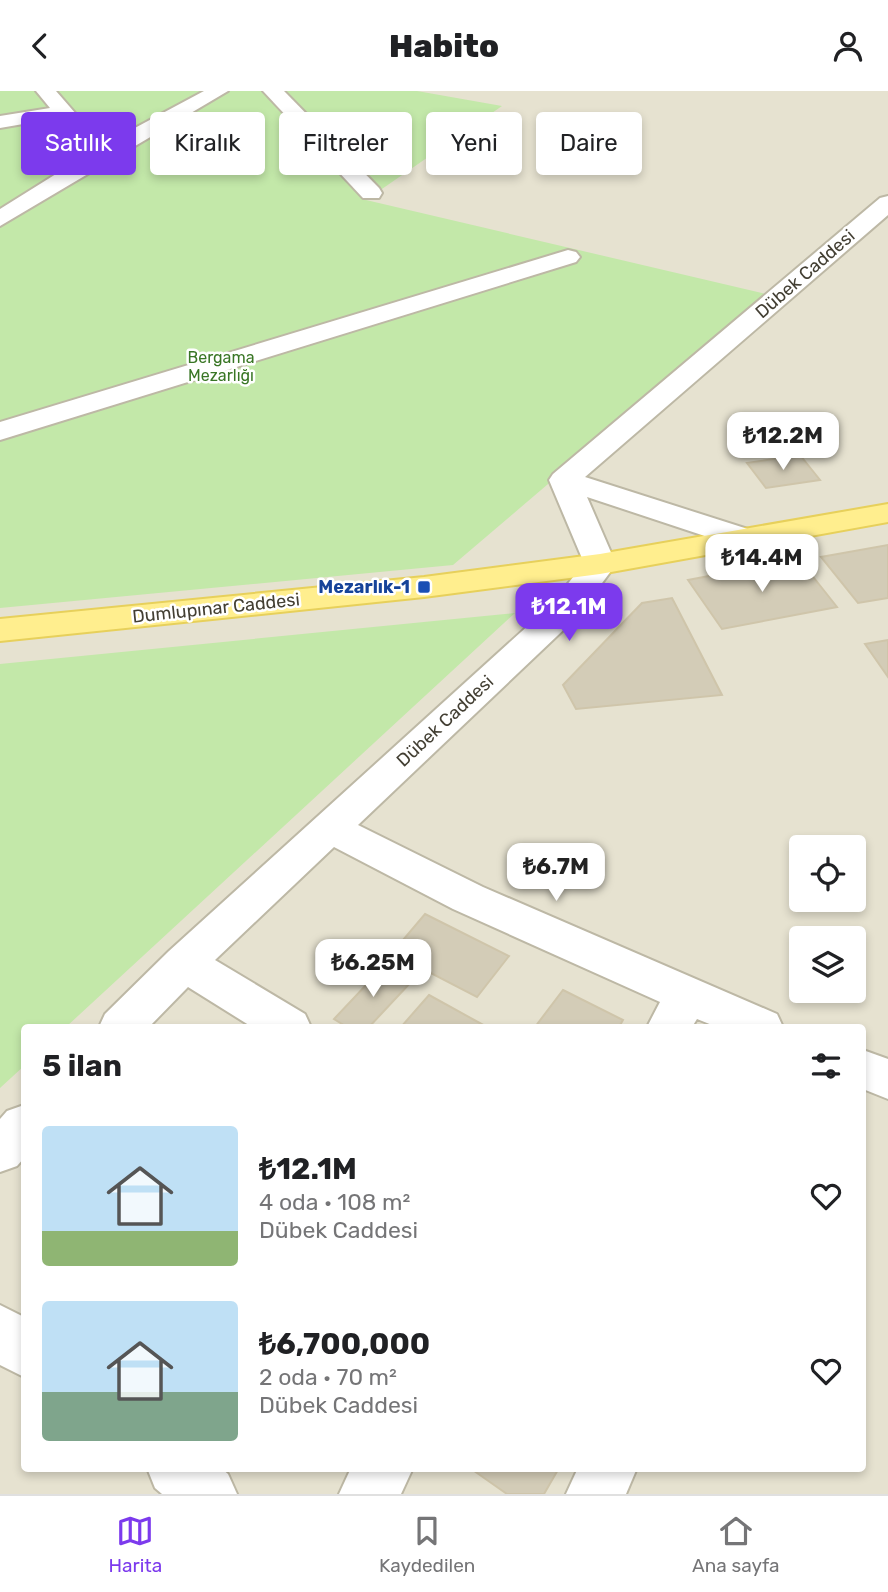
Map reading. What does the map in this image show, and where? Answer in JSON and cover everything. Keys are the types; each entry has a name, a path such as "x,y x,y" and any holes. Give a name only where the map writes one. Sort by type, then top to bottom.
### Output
{"main road":[{"name":"Dumlupınar Caddesi","path":"0,630 424,586 600,564 888,513"}],"street":[{"path":"46,91 60,112"},
{"path":"136,135 218,91"},
{"path":"273,91 371,193"},
{"path":"0,122 21,119"},
{"path":"0,219 69,175"},
{"name":"Dübek Caddesi","path":"564,481 888,203"},
{"path":"0,431 568,257"},
{"path":"564,481 743,538"},
{"path":"564,481 600,564"},
{"name":"Dübek Caddesi","path":"124,1024 184,963 564,611 600,564"},
{"path":"329,827 468,898 678,1012 744,1024"},
{"path":"184,963 284,1024"},
{"path":"866,1070 888,1079"},
{"path":"0,1151 21,1129"},
{"path":"0,1331 21,1348"},
{"path":"180,1472 208,1494"},
{"path":"368,1494 382,1472"},
{"path":"595,1494 607,1472"}],"shaded area":[{"path":"0,91 888,91 888,1494 0,1494"}],"green space":[{"name":"Bergama Mezarlığı","path":"0,91 417,91 502,106 493,112 426,112 426,159 412,168 412,112 279,112 279,175 402,175 366,200 770,295 453,565 0,608"},
{"path":"515,613 69,1024 21,1024 21,1069 0,1088 0,664"}],"building":[{"path":"800,455 820,480 766,488 747,463"},
{"path":"888,545 888,598 858,603 821,557"},
{"path":"799,559 837,607 722,629 688,580"},
{"path":"672,598 722,695 576,709 563,685 642,603"},
{"path":"888,640 888,677 865,644"},
{"path":"425,914 509,956 477,997 392,953"},
{"path":"384,966 412,981 372,1024 342,1024 334,1019"},
{"path":"563,990 623,1020 621,1024 537,1024"},
{"path":"429,995 482,1024 404,1024"},
{"path":"476,1472 557,1472 544,1494 507,1494"}],"place":[{"name":"Mezarlık-1","path":"424,587"}]}
